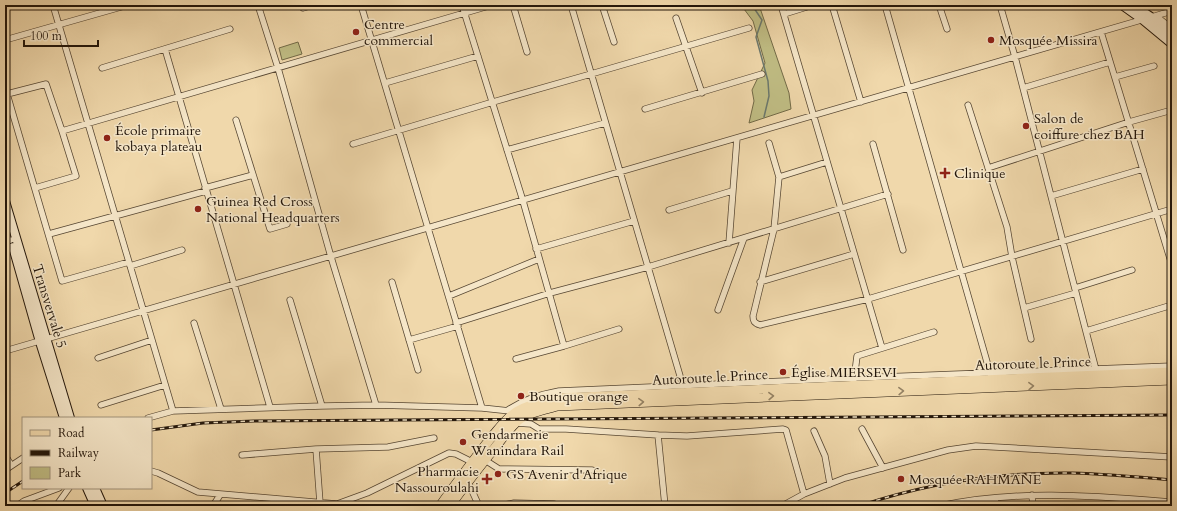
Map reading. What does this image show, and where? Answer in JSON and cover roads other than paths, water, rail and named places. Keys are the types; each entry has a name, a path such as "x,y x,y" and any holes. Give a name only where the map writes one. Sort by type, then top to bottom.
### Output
{"main road":[{"path":"1122,5 1150,18 1172,44"},
{"path":"1133,5 1172,36"},
{"name":"Transvervale 5","path":"5,201 64,417"},
{"name":"Transvervale 5","path":"5,219 8,241 70,417"},
{"name":"Autoroute le Prince","path":"440,506 512,411 557,398 854,381 1096,371 1172,372"},
{"name":"Autoroute le Prince","path":"450,506 484,460 520,419 558,406 1172,380"},
{"path":"87,489 95,506"},
{"path":"95,489 103,506"}],"street":[{"path":"52,5 173,411"},
{"path":"5,40 128,5"},
{"path":"258,5 278,68 331,257 376,405"},
{"path":"303,8 313,5"},
{"path":"361,5 482,408"},
{"path":"462,5 523,201 564,346"},
{"path":"62,131 492,5"},
{"path":"513,5 527,52"},
{"path":"571,5 683,386"},
{"path":"602,5 614,42"},
{"path":"781,5 882,348"},
{"path":"784,14 813,5"},
{"path":"832,5 861,102"},
{"path":"885,5 991,376"},
{"path":"939,5 947,29"},
{"path":"1000,5 1040,150 1096,371 1172,366"},
{"path":"5,351 1172,11"},
{"path":"676,18 702,93"},
{"path":"1150,18 1172,30"},
{"path":"353,144 749,28"},
{"path":"102,68 230,29"},
{"path":"1101,32 1172,265"},
{"path":"165,49 270,407"},
{"path":"385,83 478,56"},
{"path":"1023,88 1110,62"},
{"path":"1115,77 1154,66"},
{"path":"645,109 762,74"},
{"path":"35,188 76,176 46,84 7,94 62,281 182,250"},
{"path":"968,105 1007,227 1012,257 1031,339"},
{"path":"988,168 1040,150 1172,110"},
{"path":"236,120 270,229 287,224"},
{"path":"507,150 606,123"},
{"path":"728,243 737,138"},
{"path":"769,143 779,177 774,229 753,316 753,320 756,324 760,325 868,299 1172,209"},
{"path":"873,144 903,250"},
{"path":"779,177 827,162"},
{"path":"1051,196 1143,170"},
{"path":"49,234 253,175"},
{"path":"669,210 732,191"},
{"path":"409,340 550,293 648,267 888,194"},
{"path":"536,248 634,221"},
{"path":"718,310 744,238"},
{"path":"760,282 854,254"},
{"path":"448,296 539,259"},
{"path":"1024,308 1132,270"},
{"path":"392,282 418,370"},
{"path":"290,300 322,406"},
{"path":"1086,332 1172,305"},
{"path":"194,323 221,409"},
{"path":"516,360 620,329"},
{"path":"152,417 173,411 376,405 482,408 512,411 520,402 538,395 559,392 683,386 854,381 857,356 934,332"},
{"path":"98,358 152,340"},
{"path":"101,405 166,385"},
{"path":"517,423 531,424 539,430 566,428 687,436 784,429 786,430 804,494"},
{"path":"862,429 883,468"},
{"path":"814,431 825,456 830,484"},
{"path":"658,435 665,506"},
{"path":"242,455 316,449 388,447 434,438"},
{"path":"782,506 804,494 845,478 948,450 976,446 1172,457"},
{"path":"316,449 320,503"},
{"path":"152,471 198,492 337,505 367,493 449,453 456,454 472,462"},
{"path":"5,455 11,465"},
{"path":"5,470 22,459"},
{"path":"484,460 499,469 592,470"},
{"path":"468,482 479,506"},
{"path":"17,506 24,501 56,489"},
{"path":"56,506 68,489"},
{"path":"213,506 220,495"},
{"path":"1032,495 1033,506"},
{"path":"940,506 995,498 1032,495 1139,499 1172,502"},
{"path":"995,498 996,506"},
{"path":"1139,499 1140,506"},
{"path":"499,506 514,503 554,504"}],"waterway":[{"path":"752,5 762,20 756,37 768,81 769,96 764,117"}],"railway":[{"path":"152,430 203,423 254,421 1172,415"},
{"path":"859,506 937,485 964,480 1018,474 1072,473 1172,480"},
{"path":"5,493 22,482"}],"place":[{"name":"Centre commercial","path":"356,32"},
{"name":"Mosquée Missira","path":"991,40"},
{"name":"Salon de coiffure chez BAH","path":"1026,126"},
{"name":"École primaire kobaya plateau","path":"107,138"},
{"name":"Clinique","path":"945,173"},
{"name":"Guinea Red Cross National Headquarters","path":"198,209"},
{"name":"Église MIERSEVI","path":"783,372"},
{"name":"Boutique orange","path":"521,396"},
{"name":"Gendarmerie Wanindara Rail","path":"463,442"},
{"name":"GS Avenir d'Afrique","path":"498,474"},
{"name":"Pharmacie Nassouroulahi","path":"487,479"},
{"name":"Mosquée RAHMANE","path":"901,479"}]}
